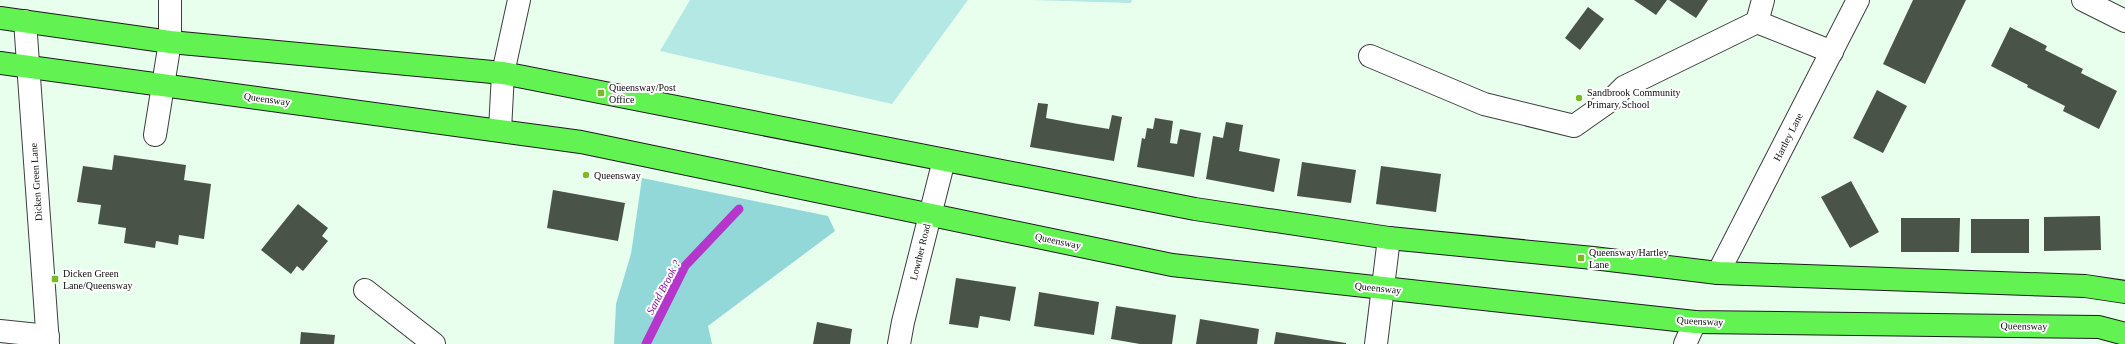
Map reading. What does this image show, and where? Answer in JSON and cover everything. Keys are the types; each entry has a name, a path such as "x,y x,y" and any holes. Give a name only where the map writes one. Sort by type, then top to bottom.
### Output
{"highway":[{"path":"0,18 170,42 503,73 1195,209 1389,238 1593,258 1718,273 2085,286 2125,292"},
{"name":"Queensway","path":"0,63 581,142 1172,265 1695,322 2099,327 2125,334"}],"street":[{"path":"155,135 170,42 170,0"},
{"path":"500,130 503,73 519,0"},
{"path":"1757,22 1763,0"},
{"name":"Hartley Lane","path":"1718,273 1858,0"},
{"path":"2083,0 2125,21"},
{"name":"Dicken Green Lane","path":"25,21 27,66 48,340"},
{"path":"1370,56 1484,104 1574,126 1611,100 1624,87 1757,22 1832,52"},
{"name":"Lowther Road","path":"899,344 902,322 944,160"},
{"path":"1376,344 1389,238"},
{"path":"365,290 427,342"},
{"path":"1685,344 1695,322"},
{"path":"0,332 48,340"}],"shaded area":[{"path":"690,0 968,0 892,104 660,51"},
{"path":"1031,0 1132,0 1131,3"},
{"path":"642,178 828,216 835,231 708,326 712,344 614,344 616,304 631,254"}],"building":[{"path":"1634,0 1667,0 1656,15"},
{"path":"1669,0 1708,0 1696,18"},
{"path":"1913,0 1966,0 1925,84 1883,64"},
{"path":"1588,7 1604,19 1580,50 1565,38"},
{"path":"2010,27 2047,46 2045,50 2083,69 2081,73 2117,91 2099,129 2063,111 2065,106 2027,87 2028,85 1991,66"},
{"path":"1877,90 1907,106 1883,153 1853,138"},
{"path":"1038,103 1048,104 1046,118 1078,124 1109,129 1112,115 1122,117 1114,161 1030,147"},
{"path":"1155,118 1173,121 1170,143 1177,144 1180,129 1201,133 1194,177 1137,167 1142,138 1145,139 1147,128 1153,129"},
{"path":"1226,122 1243,125 1239,151 1280,159 1274,192 1206,179 1213,136 1223,138"},
{"path":"114,155 186,165 184,180 211,184 204,239 179,235 178,245 156,241 155,248 124,243 126,228 98,224 101,205 77,202 83,166 112,170"},
{"path":"1302,162 1356,170 1351,203 1297,196"},
{"path":"1381,166 1441,174 1436,212 1376,204"},
{"path":"1851,181 1879,232 1850,248 1821,197"},
{"path":"553,190 625,203 618,241 547,228"},
{"path":"298,204 328,228 322,236 328,241 303,271 297,266 291,274 261,250"},
{"path":"2100,216 2101,250 2044,251 2044,217"},
{"path":"1901,218 1960,218 1959,252 1901,252"},
{"path":"1971,219 2029,219 2029,253 1971,253"},
{"path":"956,278 1016,287 1010,321 980,316 978,328 949,324"},
{"path":"1039,292 1099,302 1094,335 1034,326"},
{"path":"1116,306 1176,315 1172,344 1140,344 1111,339"},
{"path":"1200,319 1259,329 1257,344 1196,344"},
{"path":"817,322 852,329 850,344 813,344"},
{"path":"301,332 335,335 334,344 300,344"},
{"path":"1276,332 1346,343 1346,344 1274,344"}],"waterway":[{"name":"Sand Brook ?","path":"646,344 685,266 739,209"}],"place":[{"name":"Queensway/Post Office","path":"601,93"},
{"name":"Sandbrook Community Primary School","path":"1579,98"},
{"name":"Queensway","path":"586,175"},
{"name":"Queensway/Hartley Lane","path":"1581,258"},
{"name":"Dicken Green Lane/Queensway","path":"55,279"}]}
